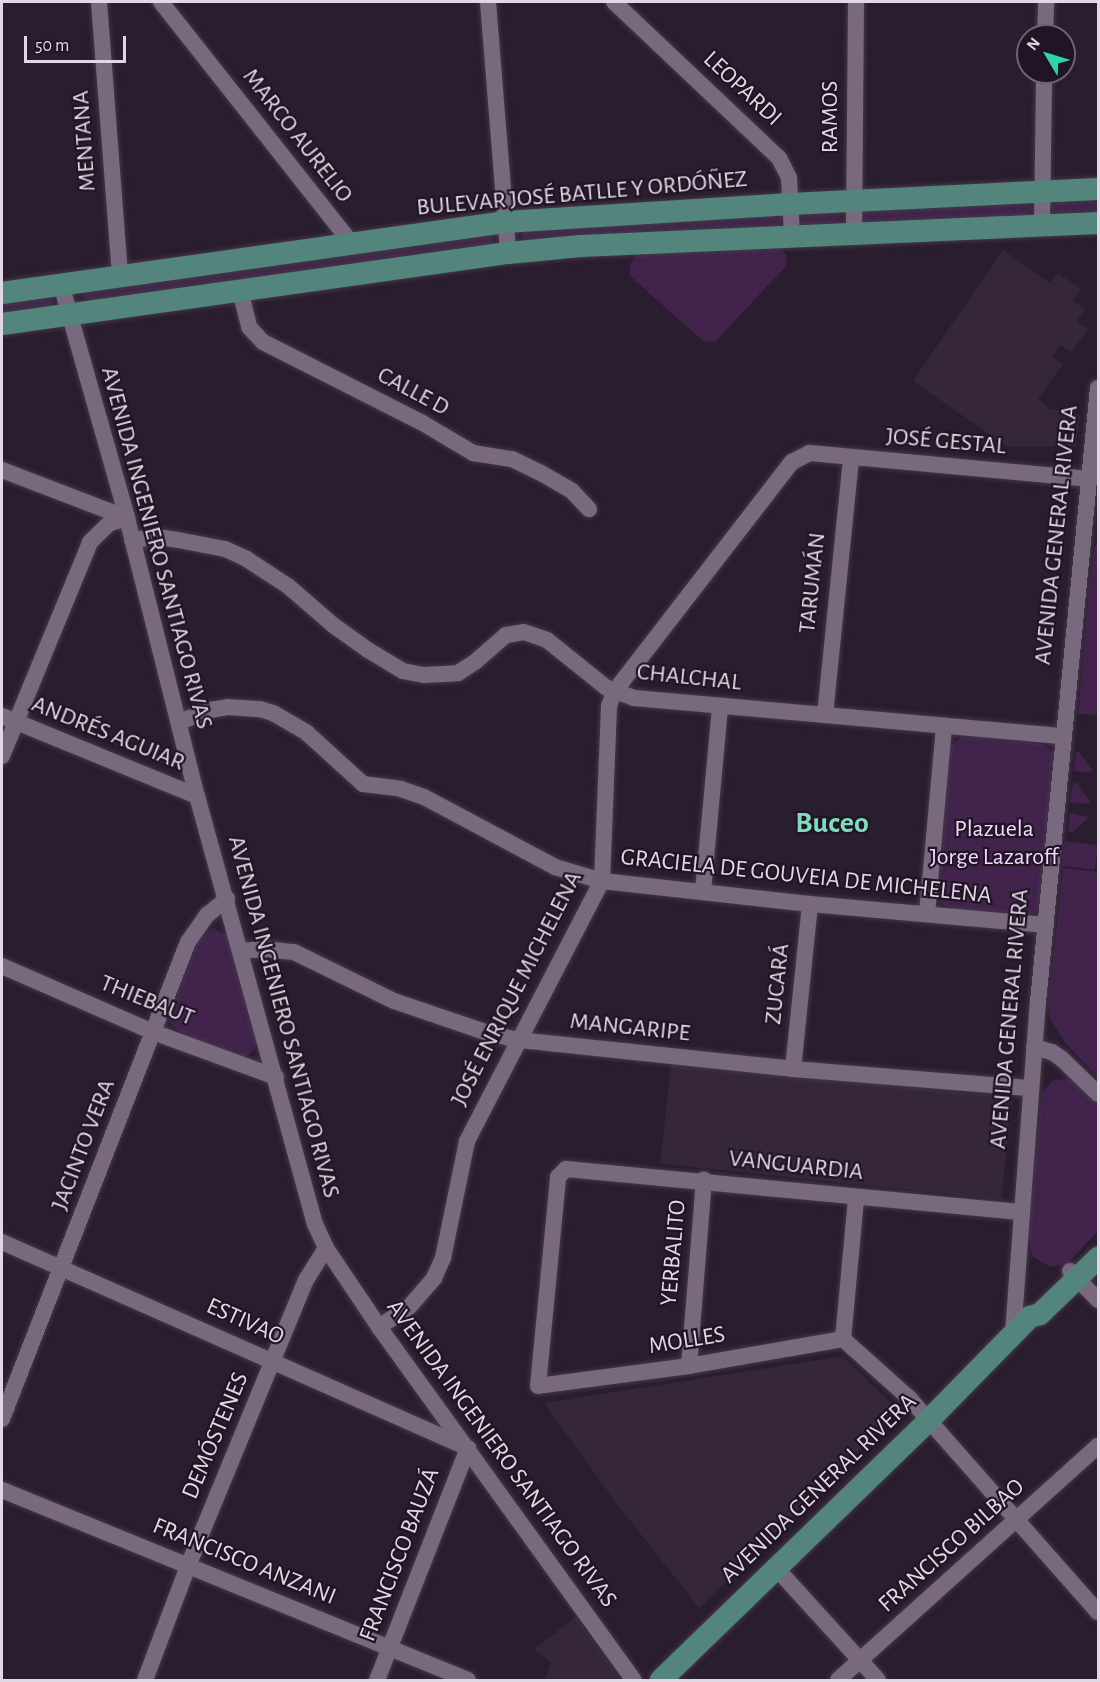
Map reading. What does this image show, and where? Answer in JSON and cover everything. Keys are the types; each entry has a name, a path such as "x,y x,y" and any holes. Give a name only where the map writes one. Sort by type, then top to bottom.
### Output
{"main road":[{"name":"BULEVAR JOSÉ BATLLE Y ORDÓÑEZ","path":"2,293 505,222 790,204 1098,189"},
{"path":"2,324 508,253 581,246 854,232 1098,223"},
{"name":"AVENIDA GENERAL RIVERA","path":"1074,1274 1098,1241"},
{"name":"AVENIDA GENERAL RIVERA","path":"661,1680 928,1421 1030,1317 1033,1306 1098,1258"}],"street":[{"name":"MENTANA","path":"99,2 120,276"},
{"name":"MARCO AURELIO","path":"161,2 351,243"},
{"path":"488,2 508,253"},
{"name":"LEOPARDI","path":"614,2 779,158 787,171 792,235"},
{"name":"RAMOS","path":"854,232 856,2"},
{"path":"1045,24 1046,2"},
{"path":"1042,224 1044,84"},
{"name":"AVENIDA INGENIERO SANTIAGO RIVAS","path":"61,284 127,518 197,796 315,1224 326,1248 379,1327 634,1680"},
{"name":"CALLE D","path":"240,290 249,327 263,342 421,422 473,453 512,459 541,473 572,491 589,509"},
{"name":"AVENIDA GENERAL RIVERA","path":"1013,1333 1020,1212 1034,1047 1098,388"},
{"name":"JOSÉ GESTAL","path":"800,456 810,453 1089,479"},
{"name":"JOSÉ ENRIQUE MICHELENA","path":"379,1327 418,1298 439,1267 467,1141 602,881 609,706 614,692 728,541 800,456"},
{"name":"TARUMÁN","path":"825,715 851,457"},
{"path":"2,470 127,518"},
{"path":"2,756 8,718 90,542 110,523 127,518"},
{"name":"CHALCHAL","path":"132,540 157,537 178,540 225,549 245,558 288,586 333,625 403,671 424,675 458,673 506,636 524,632 547,640 614,692 634,698 1063,736"},
{"path":"703,891 720,706"},
{"name":"GRACIELA DE GOUVEIA DE MICHELENA","path":"179,722 210,710 228,707 260,709 273,713 308,733 363,784 401,789 424,797 555,867 602,881 810,904 1046,926"},
{"name":"ANDRÉS AGUIAR","path":"8,718 197,796"},
{"path":"927,914 944,726"},
{"name":"JACINTO VERA","path":"2,1419 192,932 207,915 227,899"},
{"name":"ZUCARÁ","path":"793,1069 810,904"},
{"name":"MANGARIPE","path":"241,951 264,949 294,952 394,1001 488,1033 519,1040 793,1069 1031,1088"},
{"name":"THIEBAUT","path":"2,966 153,1032 276,1077"},
{"path":"1034,1047 1052,1052 1062,1059 1098,1094"},
{"name":"VANGUARDIA","path":"538,1386 558,1177 566,1169 704,1180 856,1198 922,1201 1020,1212"},
{"name":"YERBALITO","path":"689,1366 704,1180"},
{"path":"856,1198 843,1338 910,1399 1098,1612"},
{"name":"ESTIVAO","path":"2,1242 468,1448"},
{"name":"DEMÓSTENES","path":"145,1680 188,1566 306,1280 326,1248"},
{"path":"1074,1274 1098,1300"},
{"name":"MOLLES","path":"538,1386 689,1366 843,1338"},
{"name":"FRANCISCO BILBAO","path":"838,1680 1098,1446"},
{"name":"FRANCISCO BAUZÁ","path":"377,1680 468,1448"},
{"name":"FRANCISCO ANZANI","path":"2,1490 468,1680"},
{"path":"777,1569 878,1680"}],"shaded area":[{"path":"1003,250 1050,283 1058,273 1081,289 1073,301 1085,309 1077,321 1088,329 1071,352 1060,345 1052,356 1063,364 1038,399 1050,409 1066,410 1080,416 1076,446 1008,447 913,381"},
{"path":"671,1062 1012,1098 1001,1199 660,1163"},
{"path":"843,1356 899,1411 699,1608 617,1504 544,1403"},
{"path":"576,1617 621,1680 545,1680 551,1662 534,1649"}],"green space":[{"path":"1098,200 1098,211 1054,214 1052,211 1052,206 1060,201"},
{"path":"1027,203 1033,208 1029,215 863,224 860,221 863,211"},
{"path":"839,213 841,219 838,224 804,225 801,221 806,214"},
{"path":"779,215 783,219 779,226 526,241 522,236 523,232"},
{"path":"491,234 494,240 490,246 89,303 82,297 85,291"},
{"path":"780,247 787,256 785,267 715,342 703,341 630,276 630,264 637,254"},
{"path":"51,296 53,301 51,306 2,315 2,302"},
{"path":"1098,542 1098,715 1078,714 1089,589 1094,548"},
{"name":"Plazuela Jorge Lazaroff","path":"963,736 1043,744 1054,753 1039,908 1035,913 1027,915 951,909 938,901 936,895 950,746"},
{"path":"1076,752 1079,752 1093,770 1091,773 1074,771"},
{"path":"1073,782 1077,783 1090,801 1088,804 1070,802"},
{"path":"1070,813 1089,817 1073,832 1068,831"},
{"path":"1065,841 1098,845 1095,870 1062,866"},
{"path":"1063,868 1098,872 1098,1077 1067,1045 1050,1019 1048,1007"},
{"path":"213,928 226,934 232,944 258,1042 251,1053 244,1057 182,1033 172,1026 168,1019 198,940"},
{"path":"1053,1080 1077,1081 1098,1104 1098,1231 1067,1264 1050,1267 1032,1256 1028,1229 1042,1093"}],"district":[{"name":"Buceo","path":"832,823"}]}
